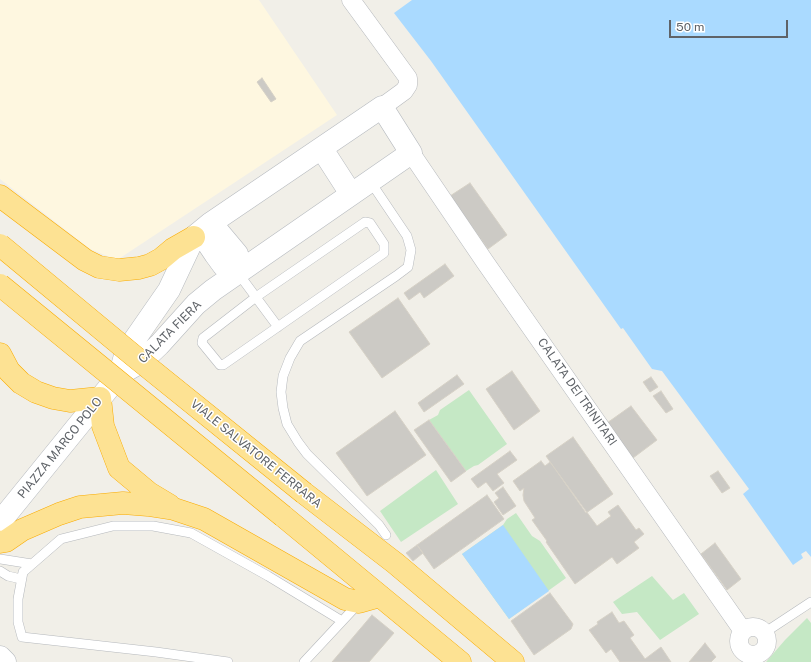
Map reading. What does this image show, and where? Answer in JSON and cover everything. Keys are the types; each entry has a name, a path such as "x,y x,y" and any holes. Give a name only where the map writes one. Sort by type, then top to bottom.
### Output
{"highway":[{"path":"0,196 85,260 100,267 119,270 150,265 203,230"},
{"name":"VIALE SALVATORE FERRARA","path":"0,245 134,356 304,493 395,563 513,662"},
{"path":"0,285 460,662"},
{"path":"0,354 9,371 21,383 36,392 53,398 70,401 100,398 103,426 119,468 149,492 174,509"},
{"path":"0,542 6,541 28,527 80,507 123,503 174,509 204,519 345,599 359,602 380,596"}],"street":[{"path":"238,273 237,254 203,230 404,91 408,85 408,78 351,0"},
{"path":"388,102 411,153"},
{"path":"322,149 351,194"},
{"name":"CALATA FIERA","path":"120,374 141,362 159,345 196,304 238,273 411,153"},
{"name":"CALATA DEI TRINITARI","path":"411,153 485,262 743,631"},
{"name":"CALATA FIERA","path":"120,374 126,352 169,290 203,230"},
{"name":"PIAZZA MARCO POLO","path":"0,522 120,374"},
{"path":"754,627 762,630 764,633 766,637 766,644 762,651 753,658 740,647 739,638 743,631 754,627"},
{"path":"0,657 5,662"}],"lane":[{"path":"370,181 407,236 411,250 408,267 300,341 290,358 283,376 281,392 287,424 298,442 307,454 379,525 386,535"},
{"path":"365,222 370,223 384,244 384,253 223,365 220,365 202,343 203,338 256,297 365,222"},
{"path":"238,273 278,327"},
{"path":"228,662 156,652 22,637 18,622 18,599 23,572 61,539 113,526 153,526 191,532 342,621"},
{"path":"0,559 32,564"},
{"path":"0,571 8,576 21,579"},
{"path":"304,662 359,602"},
{"path":"764,633 811,602"}],"shaded area":[{"path":"0,0 259,0 337,115 117,260 90,249 0,179"}],"green space":[{"path":"469,390 507,444 478,465 466,471 429,420 438,415 440,410"},
{"path":"436,470 458,504 401,542 380,511"},
{"path":"516,513 532,536 540,541 566,578 509,619 462,554 503,525 507,519"},
{"path":"652,576 673,600 684,593 699,614 660,640 637,612 622,614 613,602"},
{"path":"807,618 811,623 811,662 766,662 785,640"}],"water":[{"path":"412,0 811,0 811,557 806,551 801,554 803,558 793,565 743,494 749,489 662,371 652,369 623,328 621,329 431,61 394,13"},
{"path":"503,525 549,591 509,619 462,554"}],"building":[{"path":"262,78 276,99 271,102 257,82"},
{"path":"470,183 507,235 488,249 450,196"},
{"path":"445,264 454,276 424,298 420,292 409,300 404,293"},
{"path":"398,298 430,344 382,378 349,332"},
{"path":"512,371 540,411 514,430 486,389"},
{"path":"457,375 464,384 424,412 418,403"},
{"path":"651,377 658,387 650,392 643,382"},
{"path":"661,391 673,409 666,413 653,396"},
{"path":"631,406 657,440 633,458 607,423"},
{"path":"395,411 426,455 367,496 336,453"},
{"path":"429,420 466,471 451,482 414,430"},
{"path":"573,437 613,494 586,513 546,456"},
{"path":"510,451 517,460 497,474 504,483 493,491 486,482 478,488 471,479"},
{"path":"541,461 545,466 550,462 597,526 611,516 608,512 618,505 636,530 639,528 644,534 634,542 639,548 617,564 612,557 575,584 532,520 535,518 524,501 524,488 520,491 513,481"},
{"path":"718,471 730,488 722,493 710,476"},
{"path":"503,487 516,506 503,515 494,502 499,498 495,493"},
{"path":"487,495 504,519 434,569 417,545"},
{"path":"715,543 741,579 727,590 701,554"},
{"path":"417,545 423,553 413,561 406,553"},
{"path":"550,593 573,624 571,629 534,655 511,621"},
{"path":"612,612 619,623 624,621 634,635 630,638 645,659 661,647 671,662 620,662 611,649 606,653 589,630 598,624 597,622"},
{"path":"372,615 394,633 369,662 332,662"},
{"path":"705,643 716,657 711,662 689,662"}]}
